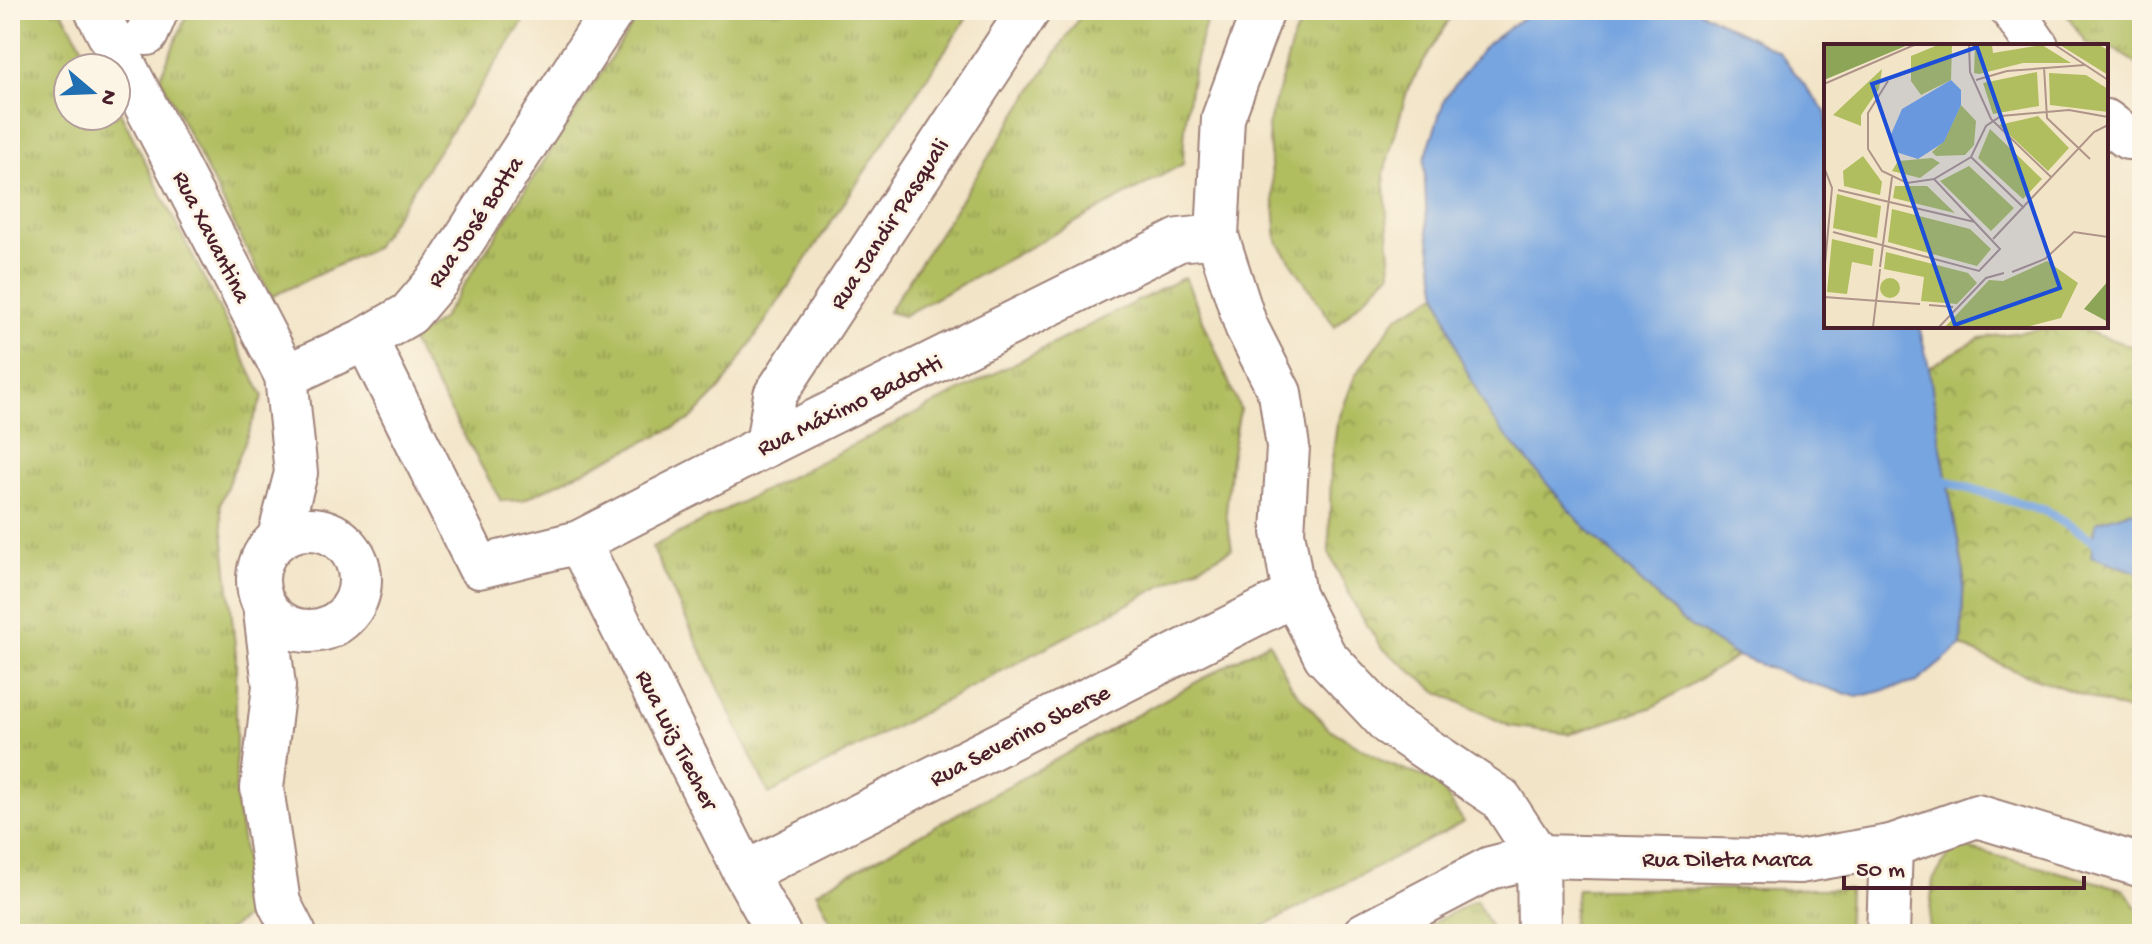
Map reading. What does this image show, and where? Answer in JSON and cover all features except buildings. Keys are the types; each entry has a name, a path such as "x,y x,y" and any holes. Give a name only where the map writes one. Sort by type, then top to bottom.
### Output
{"street":[{"name":"Rua Xavantina","path":"96,10 286,376 296,473"},
{"name":"Rua José Botta","path":"286,376 366,339 409,314 438,280 613,10"},
{"name":"Rua Jandir Pasquali","path":"767,445 775,395 1029,10"},
{"path":"1263,10 1223,118 1217,236 1246,326 1280,393 1288,447 1283,532 1294,595 1325,656 1389,724 1501,799 1538,856 1539,934"},
{"path":"2012,10 2036,44"},
{"name":"Rua Máximo Badotti","path":"366,339 479,567 579,542 1179,240 1217,236"},
{"path":"296,473 336,535"},
{"path":"295,934 279,903 262,788 274,686 258,575 261,561 279,537 296,473"},
{"path":"264,604 274,618 289,627 307,632 340,622 353,608 359,592 361,574 356,557 336,535 322,529 307,528 279,537"},
{"name":"Rua Luiz Tiecher","path":"579,542 745,873 779,934"},
{"name":"Rua Severino Sberse","path":"745,873 1294,595"},
{"path":"274,686 324,629"},
{"name":"Rua Dileta Marca","path":"1364,934 1490,868 1538,856 1799,862 1891,846 1977,816 2142,866"},
{"path":"1888,934 1891,846"}],"green space":[{"path":"10,10 61,10 86,52 52,52 52,132 130,132 263,396 220,504 236,655 236,798 253,912 223,934 10,934"},
{"path":"189,10 531,10 374,248 271,297 160,77"},
{"path":"642,10 972,10 721,388 690,420 523,500 501,501 411,341 441,320"},
{"path":"1084,10 1210,10 1190,86 1183,164 903,316 888,312"},
{"path":"1311,10 1455,10 1408,88 1384,173 1391,272 1335,327 1277,241 1268,126 1294,36"},
{"path":"2064,10 2142,10 2142,68 2117,50 2108,48 2108,44 2086,43"},
{"path":"1185,277 1240,409 1226,513 1232,549 769,794 652,547"},
{"path":"1438,294 1460,358 1492,418 1579,521 1628,569 1681,620 1737,656 1653,707 1569,734 1509,726 1436,691 1381,647 1354,604 1329,553 1331,466 1337,424 1355,376 1397,317"},
{"path":"2046,328 2078,328 2142,350 2142,716 2018,672 1961,646 1964,573 1929,367 1980,338"},
{"path":"1269,642 1291,686 1328,728 1385,762 1437,782 1464,822 1248,934 838,934 816,892"},
{"path":"1955,845 2124,889 2142,915 2142,934 1928,934 1933,880"},
{"path":"1577,889 1849,889 1847,934 1571,934"},
{"path":"1476,900 1491,928 1490,934 1412,934"}],"water":[{"path":"1533,10 1698,10 1779,52 1824,110 1824,328 1919,328 1964,573 1961,646 1917,682 1857,697 1737,656 1681,620 1628,569 1579,521 1491,418 1460,358 1438,294 1427,228 1424,161 1445,98 1485,46"},
{"path":"2131,511 2142,515 2142,574 2091,556 2096,522"}],"waterway":[{"path":"1937,479 2046,511 2102,546"}]}
